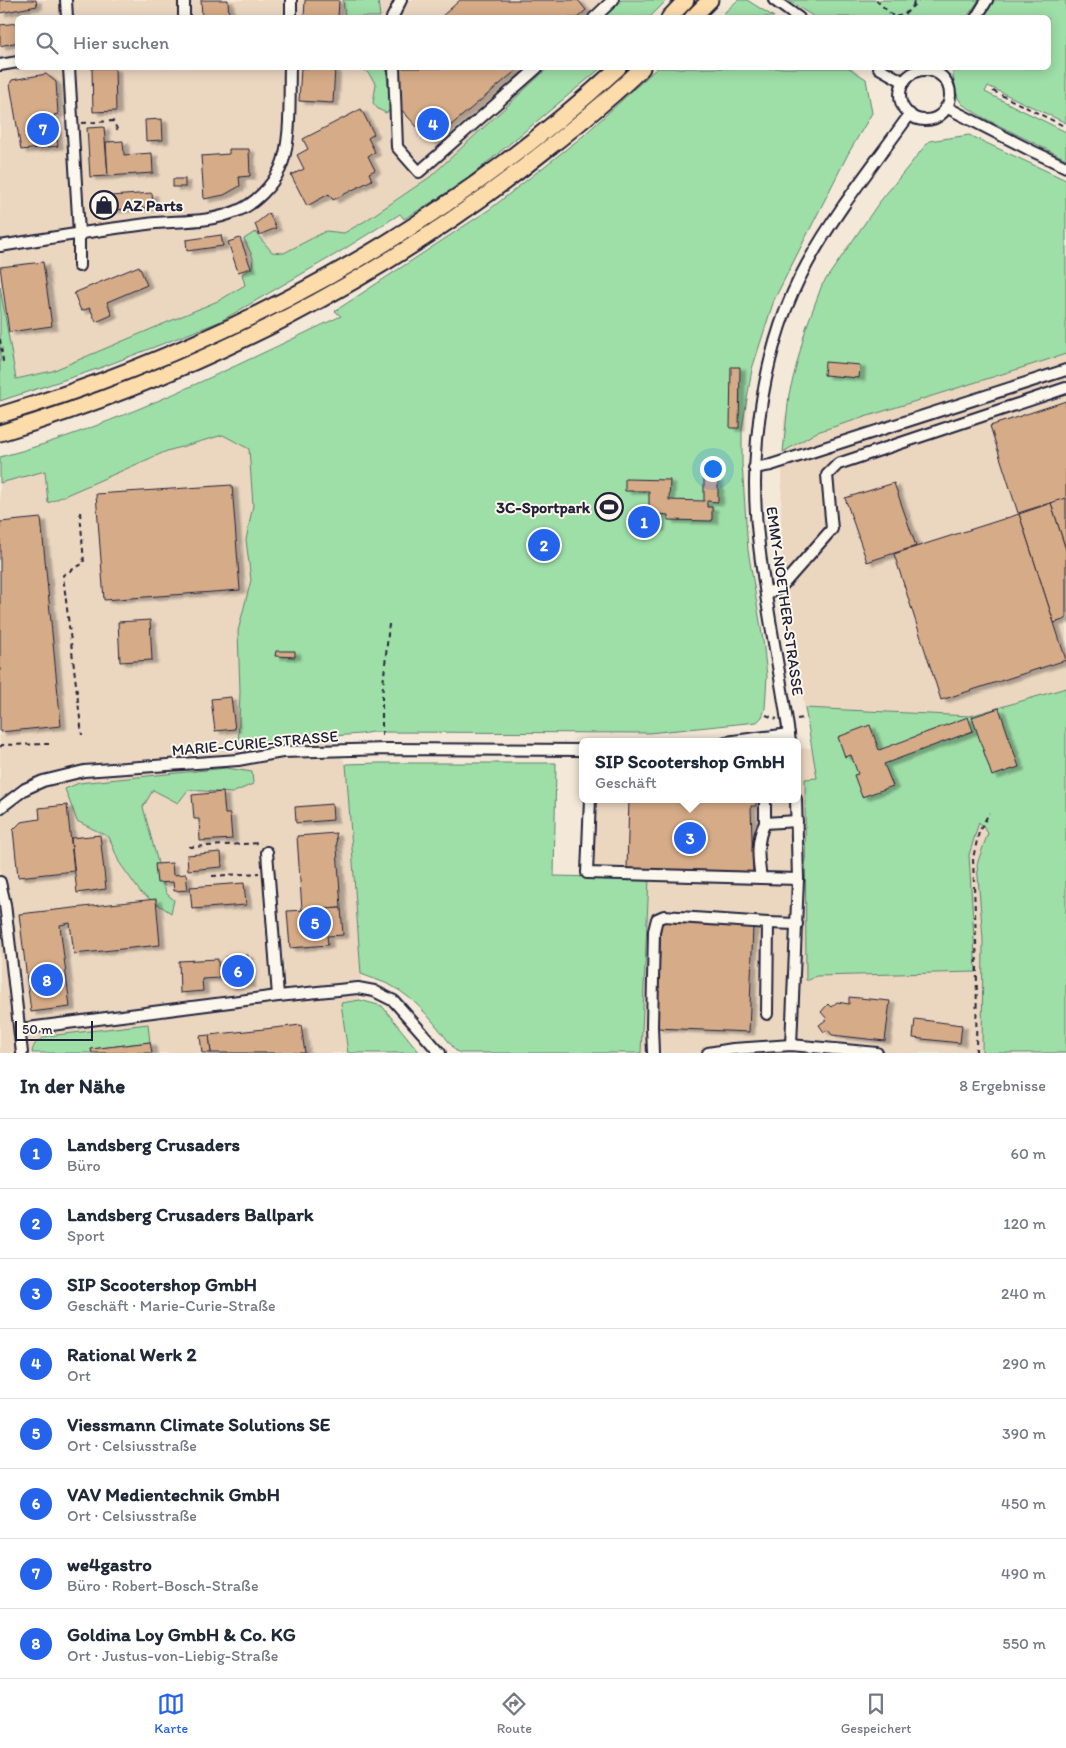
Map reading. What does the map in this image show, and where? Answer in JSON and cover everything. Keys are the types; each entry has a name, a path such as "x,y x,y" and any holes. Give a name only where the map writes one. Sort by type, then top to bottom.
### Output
{"highway":[{"path":"671,15 686,0"},
{"path":"695,15 710,0"},
{"path":"0,415 115,376 193,344 264,311 339,270 403,232 497,168 616,70"},
{"path":"0,433 123,392 192,363 273,325 347,285 412,247 468,210 599,107 640,70"}],"street":[{"path":"66,0 67,15"},
{"path":"184,0 184,15"},
{"path":"291,0 291,15"},
{"path":"394,15 401,0"},
{"path":"597,15 614,0"},
{"path":"774,0 795,15"},
{"path":"978,15 988,0"},
{"path":"0,65 15,62"},
{"path":"70,70 79,266"},
{"path":"0,246 150,224 201,222 238,211 255,199 272,183 280,168 286,148 290,70"},
{"path":"394,70 397,147 419,172 535,70"},
{"path":"883,70 904,82"},
{"path":"924,70 941,71 949,92 946,107 937,116 930,119 916,118 901,103 900,96 904,82 916,72 924,70"},
{"path":"946,107 1066,167"},
{"name":"EMMY-NOETHER-STRASSE","path":"790,738 758,535 754,468 764,389 776,341 789,303 806,266 828,229 910,114"},
{"path":"754,468 771,466 1066,370"},
{"path":"767,593 780,588 832,529 827,475 838,464 1066,388"},
{"name":"MARIE-CURIE-STRASSE","path":"0,808 25,789 43,781 84,771 238,760 282,752 386,749 579,750"},
{"path":"590,803 587,873 798,879"},
{"path":"761,878 758,860 759,841 765,822 765,803"},
{"path":"792,1045 798,879 796,803"},
{"path":"765,822 797,821"},
{"path":"267,852 278,996"},
{"path":"0,882 5,904 22,1053"},
{"path":"653,1053 654,941 657,919 664,916 797,924"},
{"path":"767,1014 768,923"},
{"path":"20,1029 278,996 358,988 374,991 394,1001 440,1053"},
{"path":"708,1053 792,1045 877,1053"}],"path":[{"path":"876,0 892,15"},
{"path":"913,6 914,0"},
{"path":"904,15 919,0"},
{"path":"993,91 1066,127"},
{"path":"73,124 113,121 119,134"},
{"path":"0,338 3,361 0,362"},
{"path":"80,512 84,563 63,575 82,735"},
{"path":"382,736 382,696 389,624"},
{"path":"0,747 2,745 49,744"},
{"path":"976,1053 977,967 973,858 979,832 989,813"},
{"path":"188,848 267,842 267,852"},
{"path":"212,876 268,873"}],"shaded area":[{"path":"0,0 621,0 605,15 15,15 15,70 546,70 431,177 395,200 338,253 219,322 100,368 0,401"},
{"path":"847,245 1066,269 1066,1053 641,1053 649,878 581,876 583,803 801,803 801,749 812,748 782,586 781,512 784,418"},
{"path":"265,404 328,736 346,764 361,974 360,1000 341,1003 348,1053 0,1053 0,457 43,445 48,503"}],"green space":[{"path":"343,0 378,0 380,15 345,15"},
{"path":"621,0 667,0 652,15 605,15"},
{"path":"738,0 747,0 771,15 724,15"},
{"path":"788,0 979,0 968,15 811,15"},
{"path":"995,0 1066,0 1066,123 988,86 985,92 1066,132 1066,159 984,118 962,104 958,98 953,70 1051,70 1051,15 984,15"},
{"path":"364,70 386,70 391,109 386,113 378,109 373,103 376,84"},
{"path":"546,70 599,70 460,185 404,219 400,214 338,253 219,322 100,368 0,401 0,287 16,379 52,371 220,300 245,285 242,274 252,268 253,258 244,239 255,232 272,252 284,253 326,231 344,233 430,177"},
{"path":"655,70 852,70 866,79 872,113 848,154 774,300 752,369 742,429 742,463 748,550 767,676 765,709 762,717 757,722 649,733 372,732 274,740 251,749 238,750 240,691 238,631 251,580 246,540 253,505 249,449 223,435 167,451 48,503 45,471 0,483 0,457 88,429 131,412 216,375 341,316 335,311 490,209 583,136"},
{"path":"969,135 1066,180 1066,354 817,432 783,452 789,394 806,328 822,285 878,204 929,141"},
{"path":"1066,688 1066,1053 982,1053 983,939 977,864 988,833 979,822 969,855 976,972 816,976 806,980 805,779 817,778 805,708 970,716"},
{"path":"556,763 554,876 649,878 641,1053 460,1053 456,1051 427,1015 410,998 390,985 361,974 346,764"},
{"path":"226,768 252,772 253,784 232,793 188,790 178,803 153,790 143,807 166,893 174,900 171,913 141,893 119,862 109,837 77,821 65,789 79,783"},
{"path":"360,1000 382,1006 420,1053 348,1053 341,1003"},
{"path":"148,1024 150,1042 92,1049 92,1053 32,1053 37,1042 48,1036"}],"building":[{"path":"0,0 36,0 37,6 0,13"},
{"path":"201,0 228,0 229,15 202,15"},
{"path":"305,0 339,0 338,15 304,15"},
{"path":"460,0 578,0 586,10 580,15 443,15"},
{"path":"15,23 15,43 0,46 0,25"},
{"path":"92,70 115,70 116,111 93,112"},
{"path":"301,70 335,70 333,103 299,101"},
{"path":"397,70 517,70 431,142 397,105"},
{"path":"46,74 56,82 58,114 54,115 58,146 21,150 10,84 12,80"},
{"path":"361,109 374,134 368,138 375,152 368,156 375,170 369,173 372,180 333,200 329,194 307,206 291,175 304,169 297,155 308,149 303,139"},
{"path":"162,119 163,140 146,141 145,120"},
{"path":"104,127 108,176 90,177 87,128"},
{"path":"123,141 124,155 152,153 153,173 108,176 106,142"},
{"path":"229,149 249,149 250,176 239,177 240,186 224,195 204,199 201,156 229,154"},
{"path":"173,179 185,179 185,187 173,187"},
{"path":"152,193 153,207 98,211 97,197"},
{"path":"269,213 276,228 259,235 255,224"},
{"path":"221,235 223,246 187,251 186,240"},
{"path":"240,238 251,268 238,272 228,242"},
{"path":"43,262 52,326 9,332 0,267"},
{"path":"139,266 147,285 107,302 112,315 96,322 90,308 81,311 74,293"},
{"path":"825,362 860,365 859,378 824,375"},
{"path":"731,367 740,367 739,428 730,428"},
{"path":"1066,401 1066,498 1018,513 990,426"},
{"path":"625,479 670,480 669,500 704,501 704,479 718,480 718,502 707,501 707,507 712,507 712,521 668,520 668,515 660,514 659,528 639,528 639,513 649,513 649,491 625,491"},
{"path":"894,483 916,546 867,562 845,498"},
{"path":"232,485 240,590 104,600 96,494"},
{"path":"1066,498 1066,550 1051,503"},
{"path":"1051,503 1066,550 1066,619 1054,623 1019,514"},
{"path":"1019,514 1066,660 941,700 894,554"},
{"path":"41,518 61,726 0,732 0,522"},
{"path":"150,620 152,660 120,662 118,622"},
{"path":"276,651 295,651 295,657 275,656"},
{"path":"231,697 235,729 215,731 211,699"},
{"path":"999,708 1019,767 992,776 972,717"},
{"path":"968,717 973,731 884,764 893,786 862,797 854,775 858,774 851,755 845,757 838,737 870,725 879,750"},
{"path":"223,792 225,814 230,814 232,839 200,841 199,819 194,819 192,795"},
{"path":"629,803 756,803 756,806 751,806 753,872 627,869"},
{"path":"332,804 333,820 296,823 295,807"},
{"path":"67,805 74,871 18,877 13,830 21,822 40,819 39,808"},
{"path":"336,833 341,908 302,910 297,836"},
{"path":"100,835 106,889 77,893 71,838"},
{"path":"221,852 222,867 188,870 187,855"},
{"path":"172,863 173,875 186,874 188,890 174,891 173,882 157,883 155,864"},
{"path":"244,883 246,905 192,909 190,887"},
{"path":"156,899 160,945 74,954 70,923 60,925 70,1007 31,1012 19,914"},
{"path":"341,908 343,935 327,936 328,945 290,948 287,911"},
{"path":"661,922 753,926 749,1032 657,1028"},
{"path":"248,955 250,984 229,986 226,957"},
{"path":"218,959 219,978 202,979 203,991 180,993 179,961"},
{"path":"849,997 890,1001 885,1041 832,1035 828,1030 824,1032 819,1025 827,1019 821,1012 828,1004 831,1007 837,1002 849,1004"},
{"path":"915,1019 962,1025 960,1043 913,1038"},
{"path":"301,1025 305,1053 211,1053 209,1035"},
{"path":"209,1035 211,1053 202,1053 200,1036"},
{"path":"150,1042 152,1053 92,1053 91,1049"}],"place":[{"name":"Rational Werk 2","path":"433,124"},
{"name":"we4gastro","path":"43,129"},
{"name":"AZ Parts","path":"104,205"},
{"name":"3C-Sportpark","path":"609,507"},
{"name":"Landsberg Crusaders","path":"644,522"},
{"name":"Landsberg Crusaders Ballpark","path":"544,545"},
{"name":"SIP Scootershop GmbH","path":"690,838"},
{"name":"Viessmann Climate Solutions SE","path":"315,923"},
{"name":"VAV Medientechnik GmbH","path":"238,971"},
{"name":"Goldina Loy GmbH & Co. KG","path":"47,980"}]}
